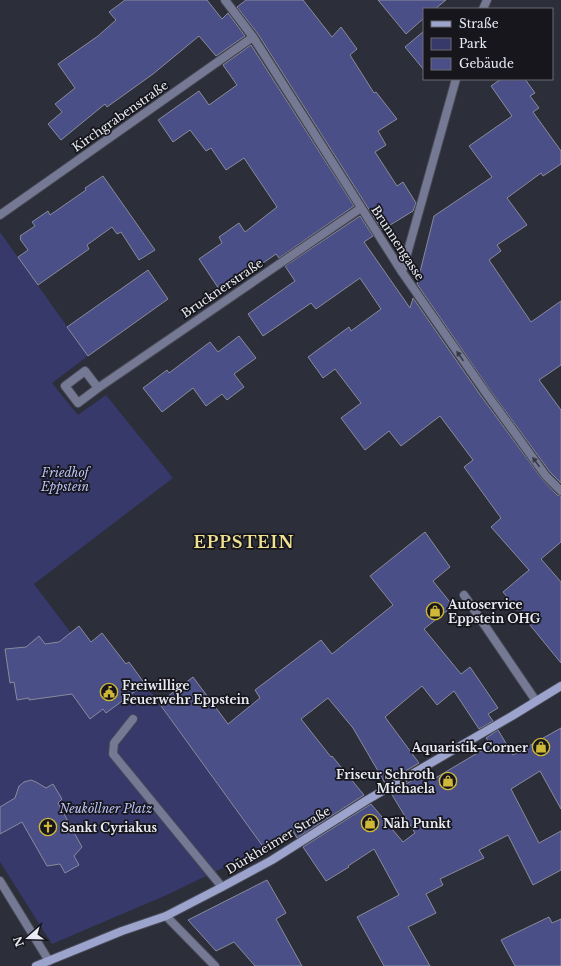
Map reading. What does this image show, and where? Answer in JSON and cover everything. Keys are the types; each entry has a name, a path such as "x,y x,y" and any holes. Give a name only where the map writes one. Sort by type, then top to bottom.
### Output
{"main road":[{"name":"Dürkheimer Straße","path":"36,966 122,931 166,916 222,887 272,860 367,800 561,686"}],"street":[{"name":"Brunnengasse","path":"224,0 253,37 402,272 546,476 561,492"},
{"name":"Kirchgrabenstraße","path":"0,215 253,37"},
{"path":"402,272 456,80"},
{"name":"Brucknerstraße","path":"98,388 361,208"},
{"path":"464,595 536,701"},
{"path":"133,719 114,743 113,754 222,887"},
{"path":"0,881 49,961"},
{"path":"166,916 215,966"}],"green space":[{"path":"0,232 88,356 52,383 78,415 106,395 173,478 34,584 105,678 69,706 129,662 264,848 169,894 52,944 0,862"}],"building":[{"path":"125,0 207,0 222,19 228,13 245,36 216,56 199,36 153,74 107,107 105,104 61,140 48,124 62,112 55,104 75,88 58,64 98,36 116,20 109,12"},
{"path":"246,0 303,0 332,37 341,27 357,49 350,55 374,93 376,92 397,119 378,131 386,145 375,152 397,186 403,182 416,203 413,211 382,230 258,34 237,7"},
{"path":"378,0 446,0 436,8 423,8 423,19 406,34"},
{"path":"423,32 423,69 405,47"},
{"path":"251,45 354,206 279,258 276,254 221,292 199,259 222,243 219,237 239,223 245,232 277,207 244,158 226,170 211,148 206,151 190,130 173,142 158,120 199,91 209,105 237,85 223,65"},
{"path":"500,80 526,80 535,93 530,96 539,108 533,112 561,151 561,164 543,176 541,173 507,198 527,225 497,245 501,251 489,260 531,322 561,301 561,365 539,380 561,410 561,483 550,472 490,390 417,284 434,216 492,177 469,146 512,116 491,86"},
{"path":"103,176 155,250 139,260 121,232 117,234 112,227 87,245 89,249 38,285 18,257 28,250 20,239 20,236 35,226 32,222 48,211 50,215 86,190 85,188"},
{"path":"360,216 373,236 364,242 410,308 413,298 481,396 542,479 557,495 561,496 561,542 541,559 561,582 561,663 503,592 529,570 491,527 501,518 464,467 473,460 440,416 401,446 389,431 365,450 341,418 361,403 335,369 323,378 308,357 349,327 351,331 381,309 360,278 316,309 311,303 263,336 248,314 295,281 285,266"},
{"path":"148,270 168,299 88,356 67,327"},
{"path":"239,336 256,358 234,374 244,387 227,400 222,394 206,406 193,388 162,412 143,388 167,370 169,373 210,342 218,352"},
{"path":"425,532 450,567 433,581 453,606 424,629 461,674 470,667 498,708 488,714 493,721 479,729 454,691 437,705 422,686 385,717 419,763 385,783 353,728 328,698 301,719 364,795 297,838 293,831 264,848 159,703 193,677 228,724 260,698 255,690 321,640 332,654 393,605 370,576"},
{"path":"79,626 91,642 102,633 126,664 129,662 145,684 106,713 103,709 90,719 72,694 29,700 29,698 17,700 14,682 10,683 5,649 26,647 39,636 45,644 59,642"},
{"path":"561,728 561,809 540,771 511,789 539,843 561,831 561,870 533,885 508,835 479,850 484,858 440,879 443,885 426,894 436,913 408,927 430,966 384,966 357,917 399,895 374,849 326,881 303,847 371,804 403,842 415,833 391,793 426,772 432,780 491,745 486,738 498,730 513,755"},
{"name":"Sankt Cyriakus","path":"31,780 46,788 53,784 62,799 58,803 82,847 74,856 79,865 65,873 60,864 47,866 22,822 0,834 0,807 15,798 19,786 24,782"},
{"path":"267,880 286,913 276,919 302,966 255,966 234,942 216,951 188,920"},
{"path":"549,917 552,923 561,919 561,966 515,966 501,940"}],"place":[{"name":"Autoservice Eppstein OHG","path":"435,611"},
{"name":"Freiwillige Feuerwehr Eppstein","path":"109,692"},
{"name":"Aquaristik-Corner","path":"541,747"},
{"name":"Friseur Schroth Michaela","path":"448,781"},
{"name":"Näh Punkt","path":"370,823"},
{"name":"Sankt Cyriakus","path":"48,827"}],"district":[{"name":"EPPSTEIN","path":"244,542"}],"park label":[{"name":"Friedhof Eppstein","path":"65,479"},
{"name":"Neuköllner Platz","path":"106,808"}]}
